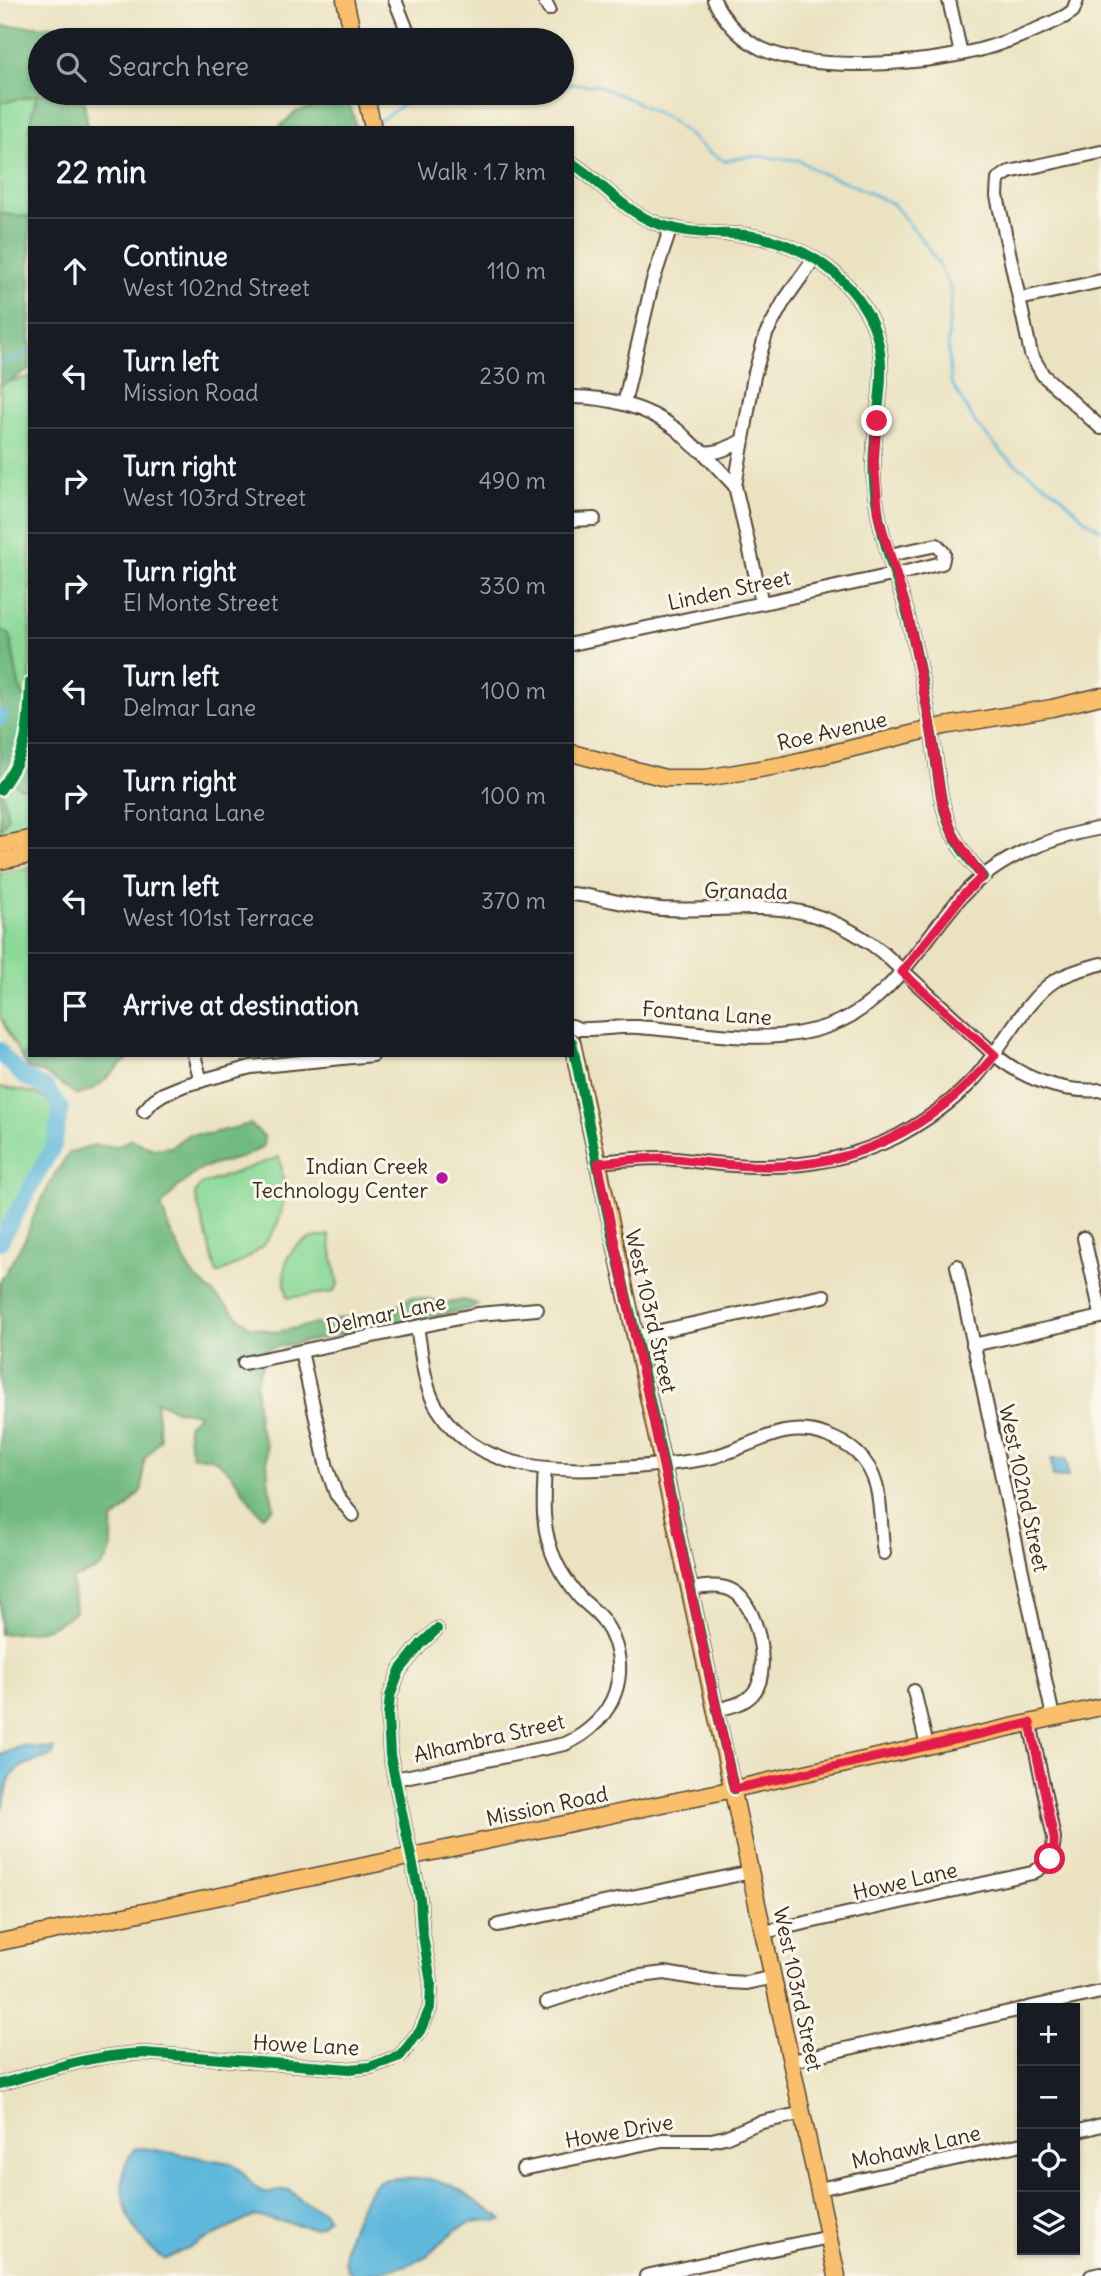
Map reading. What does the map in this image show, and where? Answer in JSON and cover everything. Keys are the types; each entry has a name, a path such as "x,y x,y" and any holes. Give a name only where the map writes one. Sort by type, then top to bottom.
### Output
{"main road":[{"path":"345,0 351,28"},
{"path":"368,105 373,126"},
{"name":"Roe Avenue","path":"574,754 665,778 706,778 816,758 931,729 1052,708 1101,696"},
{"path":"0,845 28,839"},
{"path":"0,861 28,855"},
{"name":"West 103rd Street","path":"574,1051 837,2276"},
{"name":"Mission Road","path":"0,1942 734,1789 1101,1707"}],"street":[{"path":"395,0 406,28"},
{"path":"714,0 740,35 762,49 779,55 855,63 911,62 961,54 1005,42 1064,18 1073,11 1077,0"},
{"path":"949,0 961,54"},
{"path":"1100,427 1035,365 997,196 998,179 1009,172 1101,152"},
{"path":"574,165 620,203 654,222 696,233 770,239 814,259 833,272 854,293 870,319 877,337 883,373 875,438 875,490 879,519 908,613 942,802 960,846 982,877"},
{"path":"624,404 647,300 671,228"},
{"path":"762,603 735,485 754,376 766,334 784,301 814,259"},
{"path":"1019,299 1101,281"},
{"path":"574,397 596,398 624,404 667,423 701,450 735,485"},
{"path":"701,450 714,451 743,440"},
{"path":"574,520 594,519"},
{"name":"Linden Street","path":"574,644 942,563 944,553 937,545 889,555"},
{"name":"Fontana Lane","path":"574,1027 579,1029 633,1027 739,1037 788,1036 823,1028 855,1013 875,999 902,972 963,895 982,877 1003,862 1049,840 1101,828"},
{"name":"Granada","path":"574,894 658,909 767,907 806,912 845,927 864,938 902,972"},
{"path":"598,1163 660,1158 777,1166 820,1161 868,1149 915,1126 957,1096 995,1055 1042,990 1071,972 1101,964"},
{"path":"902,972 995,1055 1022,1074 1052,1085 1101,1090"},
{"path":"195,1057 201,1081"},
{"path":"144,1111 163,1094 251,1067 353,1057"},
{"path":"973,1345 1101,1316 1084,1238"},
{"name":"West 102nd Street","path":"957,1266 1053,1717"},
{"path":"636,1336 824,1296"},
{"name":"Delmar Lane","path":"244,1363 478,1314 537,1309"},
{"path":"417,1327 426,1378 436,1407 467,1442 494,1456 545,1468 579,1470 663,1464 712,1458 782,1431 812,1431 837,1439 857,1452 866,1464 874,1478 880,1500 884,1553"},
{"path":"301,1351 327,1468 336,1494 354,1515"},
{"name":"Alhambra Street","path":"396,1779 565,1744 595,1726 614,1696 618,1676 618,1651 613,1637 601,1618 568,1583 553,1554 544,1525 542,1505 545,1468"},
{"path":"690,1589 722,1587 732,1591 749,1606 753,1617 762,1662 760,1684 743,1702 717,1710"},
{"name":"Howe Lane","path":"0,2084 80,2060 115,2054 144,2053 350,2069 370,2067 400,2056 420,2031 430,2008 432,1992 420,1899 388,1727 390,1696 404,1663 437,1629"},
{"path":"914,1691 927,1746"},
{"name":"Howe Lane","path":"764,1932 1032,1873 1042,1868 1054,1851 1054,1838 1030,1723"},
{"path":"498,1925 751,1872"},
{"path":"547,2002 617,1979 665,1973 712,1981 746,1983 774,1976"},
{"path":"1051,2003 1101,1992"},
{"path":"792,2061 1017,2011"},
{"name":"Howe Drive","path":"523,2169 662,2140 711,2140 758,2123 803,2113"},
{"path":"1080,2131 1101,2125"},
{"name":"Mohawk Lane","path":"819,2189 1017,2145"},
{"path":"646,2276 829,2237"},
{"path":"1091,2276 1101,2274"}],"green space":[{"path":"0,26 82,26 83,28 28,28 28,97 0,103"},
{"path":"28,97 28,105 36,105 30,126 28,126 28,217 0,214 0,103"},
{"path":"34,105 85,105 88,126 31,126"},
{"path":"319,105 349,105 356,126 280,126 296,112"},
{"path":"0,214 28,217 28,370 0,386"},
{"path":"28,377 28,832 0,838 0,383"},
{"path":"0,629 10,635 19,686 28,704 28,789 19,787 0,772"},
{"path":"0,781 8,817 0,830"},
{"path":"28,867 28,1051 21,1057 0,1017 0,873"},
{"path":"28,1051 28,1057 131,1057 99,1085 77,1095 44,1073 29,1069 21,1057"},
{"path":"0,1087 35,1093 61,1108 54,1145 0,1242"},
{"path":"250,1124 264,1136 263,1147 243,1157 202,1168 177,1188 161,1206 171,1233 192,1274 249,1326 276,1332 349,1317 384,1313 411,1297 448,1303 464,1300 478,1304 470,1309 267,1349 256,1384 258,1423 266,1446 268,1479 274,1508 263,1516 223,1465 210,1458 193,1456 187,1425 199,1414 176,1410 156,1401 160,1439 144,1460 142,1489 112,1521 112,1545 106,1560 94,1571 72,1579 75,1611 50,1627 31,1632 0,1634 0,1282 25,1239 56,1172 70,1152 95,1145 116,1147 131,1139 153,1149 171,1147 189,1134 208,1134"},
{"path":"279,1157 284,1185 283,1205 273,1232 255,1252 217,1274 195,1194 200,1185"},
{"path":"329,1235 338,1285 333,1292 288,1298 285,1273 292,1251 307,1240"}],"water":[{"path":"1051,1459 1067,1459 1068,1477 1053,1476"},
{"path":"22,1746 54,1749 53,1755 14,1772 0,1811 0,1755"},
{"path":"144,2148 231,2163 260,2191 289,2190 303,2202 322,2210 328,2218 322,2225 314,2228 254,2216 166,2259 163,2258 152,2250 137,2232 123,2197 122,2185 128,2160 134,2149"},
{"path":"427,2179 446,2183 502,2219 464,2225 417,2261 356,2276 348,2270 345,2260 355,2218 374,2185 381,2180"}],"waterway":[{"path":"574,84 596,85 636,102 669,119 709,152 725,161 752,156 799,160 818,172 893,204 924,242 951,289 948,344 951,382 976,424 1007,458 1060,495 1084,519 1101,530"},
{"path":"377,122 403,105"},
{"path":"0,365 28,350"},
{"path":"0,1050 24,1077 47,1088 61,1108 54,1145 0,1242"}],"cycle path":[{"path":"574,164 631,210 653,222 688,231 759,237 782,243 803,253 833,272 858,299 873,325 880,351 881,377 873,462 881,525 915,648 948,823 959,846 983,877"},
{"path":"0,790 22,751 28,720"},
{"path":"574,1052 734,1789"},
{"path":"0,2084 71,2064 124,2054 144,2053 350,2069 370,2067 400,2056 420,2031 430,2008 431,1983 420,1899 390,1755 388,1716 390,1696 400,1670 437,1629"}],"place":[{"name":"Indian Creek Technology Center","path":"442,1178"}],"route":[{"path":"877,421 874,461 879,519 908,613 942,802 953,834 982,877 947,914 902,972 995,1055 957,1096 915,1126 868,1149 846,1156 787,1166 660,1158 598,1163 734,1789 1030,1723 1054,1838 1054,1851 1050,1859"}]}
